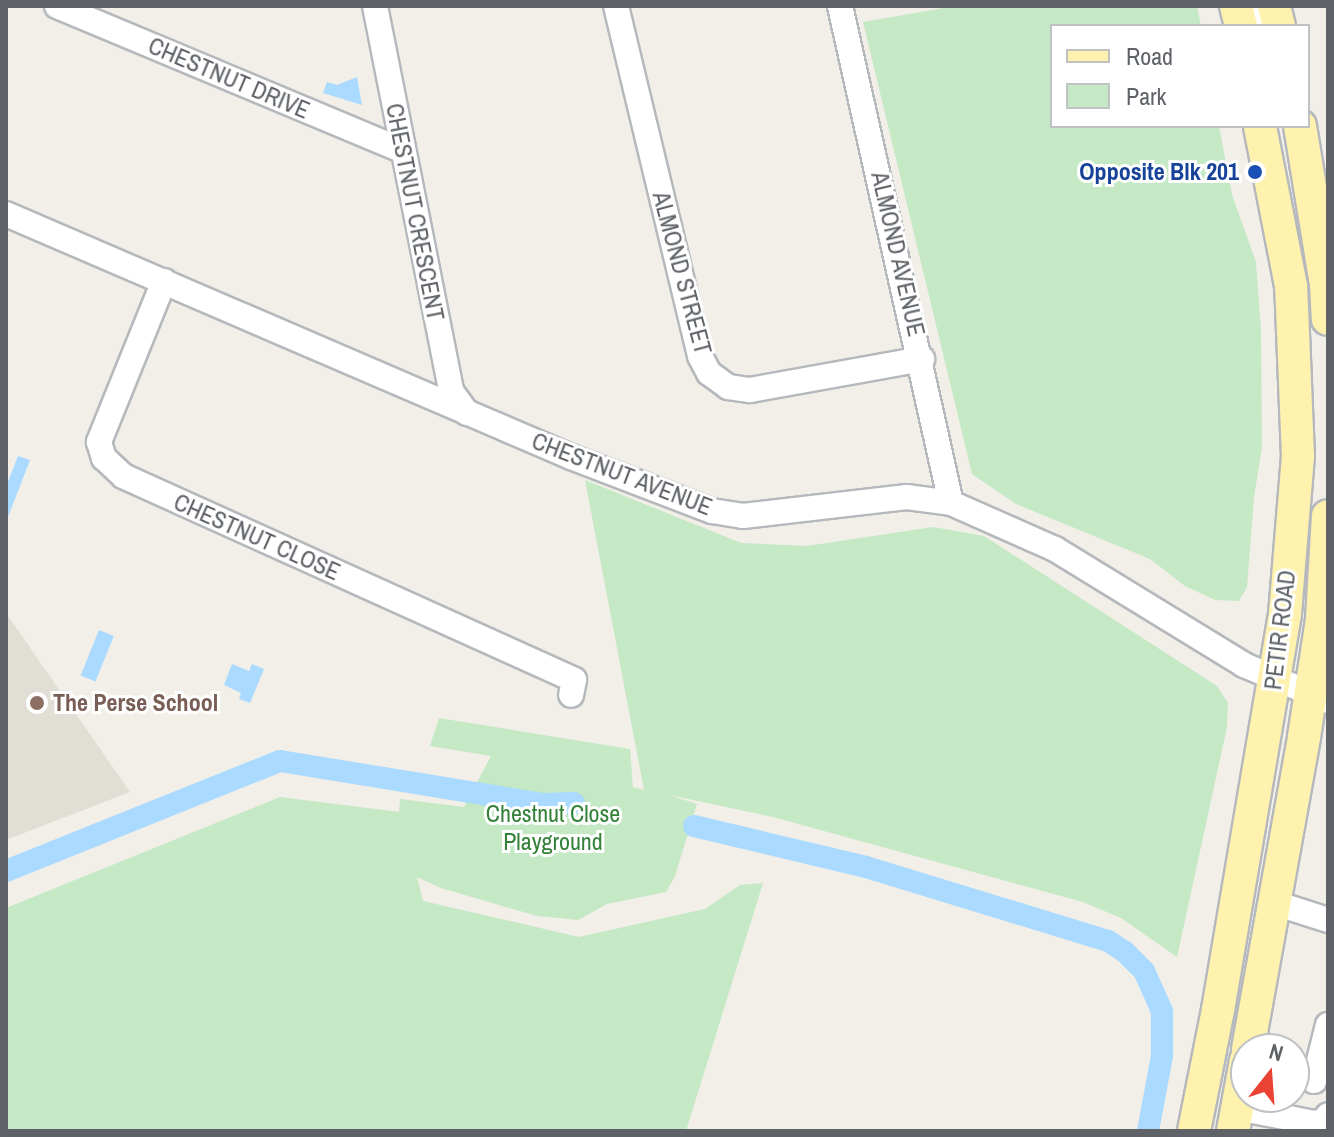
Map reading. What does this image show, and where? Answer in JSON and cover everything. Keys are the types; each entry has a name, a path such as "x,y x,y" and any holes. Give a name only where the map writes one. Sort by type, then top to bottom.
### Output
{"main road":[{"name":"PETIR ROAD","path":"1194,1131 1285,614 1296,473 1297,394 1286,255 1260,128"},
{"path":"1300,128 1326,284 1328,319"},
{"name":"PETIR ROAD","path":"1251,1033 1319,698 1328,516"}],"street":[{"name":"CHESTNUT DRIVE","path":"57,6 402,150"},
{"name":"CHESTNUT CRESCENT","path":"375,6 451,391 467,413"},
{"name":"ALMOND STREET","path":"616,6 698,346 709,373 728,387 750,390 922,359"},
{"name":"ALMOND AVENUE","path":"840,6 922,359 951,503"},
{"name":"CHESTNUT AVENUE","path":"6,214 467,413 712,511 743,516 907,497 951,503 1055,549 1244,665 1275,676 1319,698"},
{"name":"CHESTNUT CLOSE","path":"164,281 99,442 104,458 123,476 574,680 571,695"},
{"path":"1275,903 1328,920"},
{"path":"1312,1081 1328,1025"},
{"path":"1235,1120 1298,1125 1324,1121 1328,1115"}],"shaded area":[{"name":"The Perse School","path":"6,613 130,792 6,840"}],"green space":[{"path":"955,6 1197,6 1201,24 1050,24 1050,128 1219,128 1232,195 1256,262 1261,331 1262,447 1254,497 1247,587 1239,601 1215,600 1185,586 1150,559 1016,504 972,474 863,22"},
{"name":"Chestnut Close Playground","path":"585,480 741,543 807,546 933,527 984,536 1217,686 1228,703 1227,727 1177,957 1121,918 1083,902 773,817 669,795 697,804 675,876 666,892 607,904 578,920 537,916 441,888 417,877 423,901 579,937 705,909 740,885 763,883 686,1131 6,1131 6,908 280,797 399,812 400,799 464,807 491,756 430,746 439,718 630,749 633,787 644,790"}],"water":[{"path":"357,77 362,105 323,93 327,82 337,85"},
{"path":"18,456 30,460 6,522 6,487"},
{"path":"99,630 114,636 95,681 81,675"},
{"path":"232,664 249,671 252,664 264,669 250,703 239,699 241,693 224,685"}],"waterway":[{"path":"6,871 280,761 544,804 574,803"},
{"path":"694,826 866,867 1108,941 1125,952 1144,971 1162,1011 1162,1056 1148,1131"}],"place":[{"name":"Opposite Blk 201","path":"1255,172"},
{"name":"The Perse School","path":"37,703"}]}
